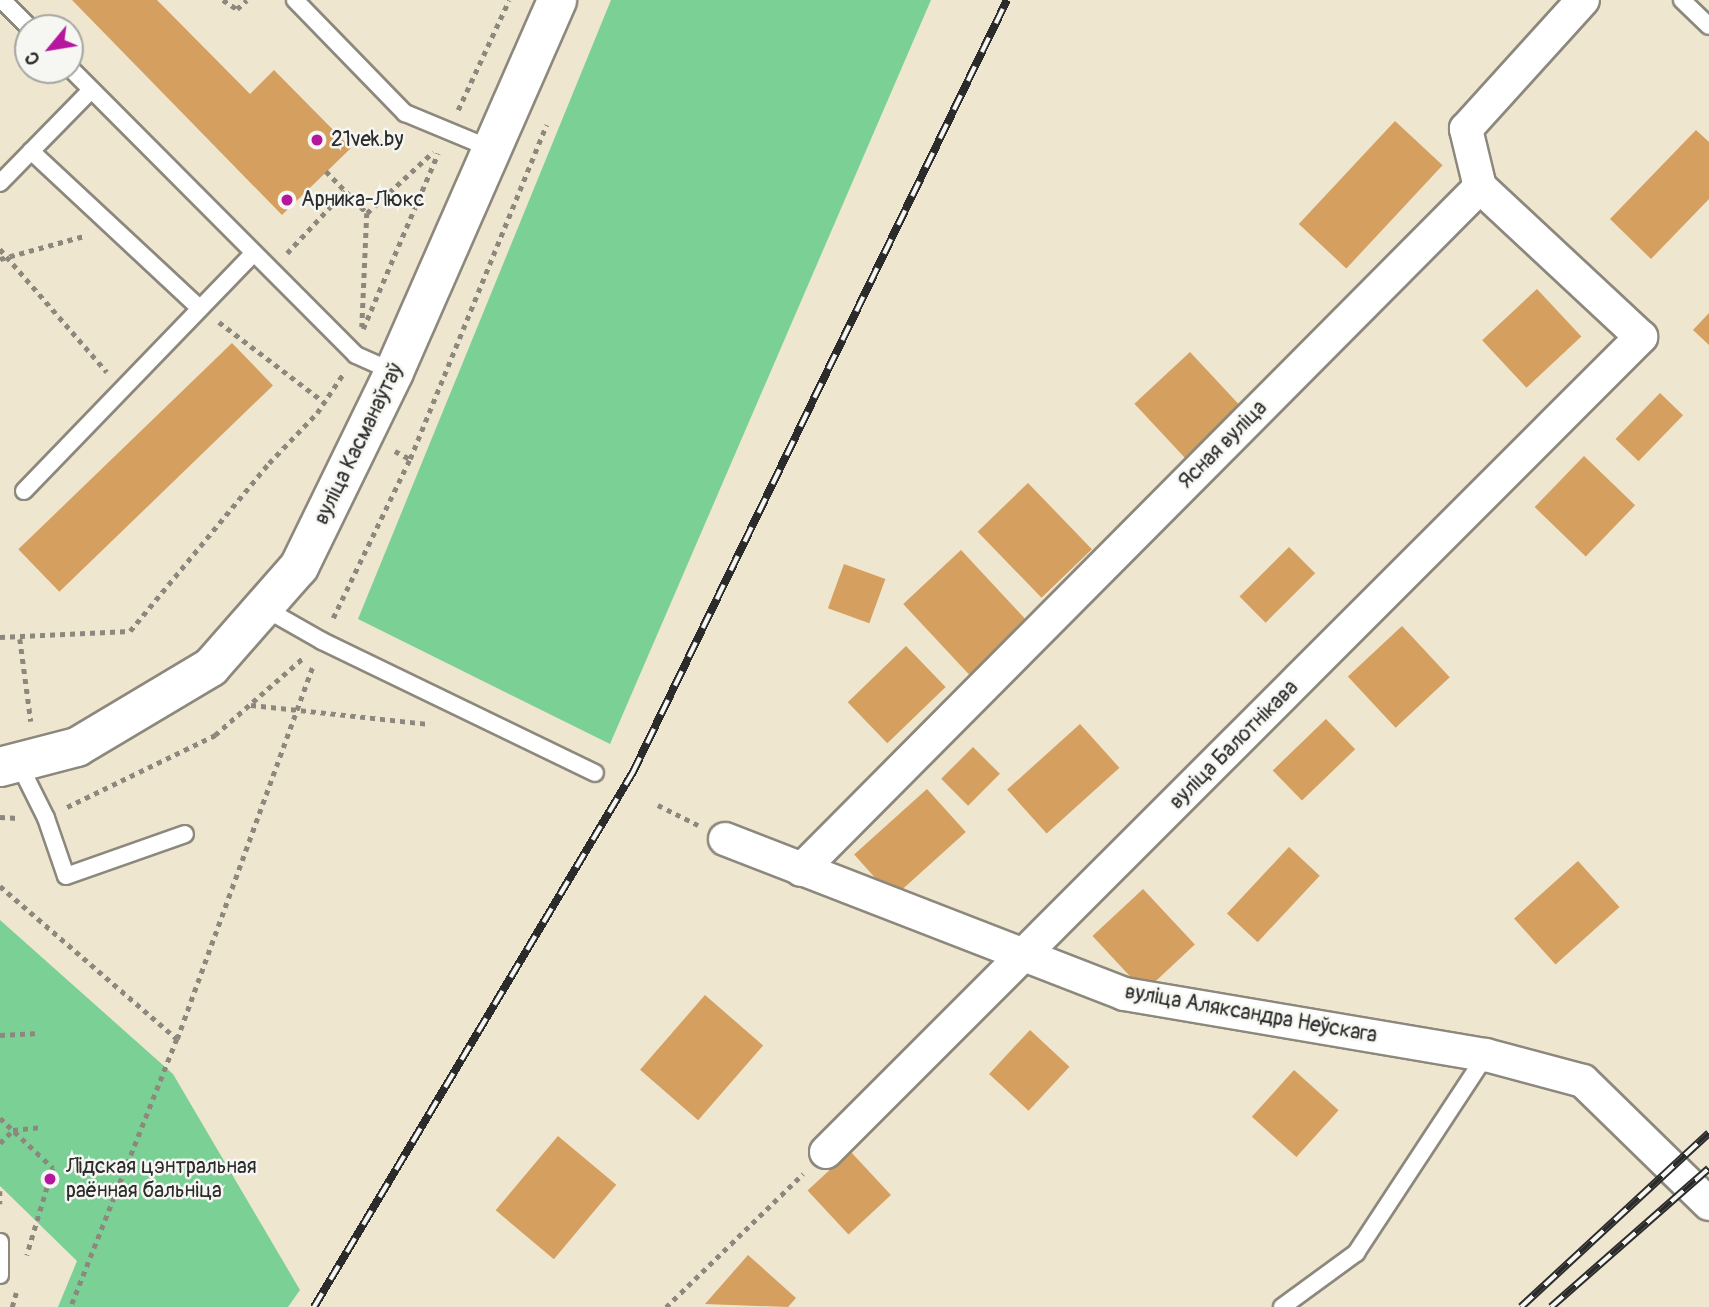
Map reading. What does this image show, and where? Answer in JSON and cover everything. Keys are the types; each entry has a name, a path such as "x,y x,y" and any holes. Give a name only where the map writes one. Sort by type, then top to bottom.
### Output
{"main road":[{"name":"вуліца Касманаўтаў","path":"19,764 77,747 211,667 299,567 394,372 557,0"}],"street":[{"path":"1480,187 1466,129 1583,0"},
{"name":"вуліца Балотнікава","path":"826,1152 1640,337 1480,187"},
{"name":"Ясная вуліца","path":"801,870 1480,187"},
{"name":"вуліца Аляксандра Неўскага","path":"725,839 1124,994 1486,1055 1583,1082 1709,1204"}],"lane":[{"path":"2,0 16,14"},
{"path":"295,0 405,113 492,149"},
{"path":"1682,0 1709,26"},
{"path":"84,82 356,355 394,372"},
{"path":"0,183 92,90"},
{"path":"31,151 198,307"},
{"path":"24,491 198,307 254,253"},
{"path":"264,608 322,641 595,773"},
{"path":"19,764 46,818 65,876 186,834"},
{"path":"1282,1307 1356,1252 1486,1055"},
{"path":"0,1242 0,1275"}],"path":[{"path":"223,0 237,9 247,0"},
{"path":"448,130 509,0"},
{"path":"84,49 90,55"},
{"path":"71,1307 177,1039 322,641 410,459 550,115"},
{"path":"326,171 367,213 362,331 442,144 367,213"},
{"path":"276,244 286,254 345,191"},
{"path":"0,259 115,228"},
{"path":"0,250 122,388"},
{"path":"198,307 324,402"},
{"path":"0,637 20,639 130,631 324,402 356,355"},
{"path":"19,764 20,639"},
{"path":"0,817 46,818 215,735 322,641"},
{"path":"250,705 435,724"},
{"path":"658,805 725,839"},
{"path":"0,886 177,1039"},
{"path":"0,1035 35,1033"},
{"path":"0,1118 53,1168 23,1269"},
{"path":"0,1143 13,1130 43,1127"},
{"path":"666,1307 826,1152"},
{"path":"0,1191 0,1204"},
{"path":"12,1307 19,1282"}],"green space":[{"path":"611,0 931,0 610,744 358,619"},
{"path":"0,920 173,1074 300,1290 288,1307 58,1307 77,1261 0,1186"}],"building":[{"path":"72,0 157,0 250,94 274,70 351,148 282,215"},
{"path":"1395,121 1443,165 1346,268 1299,224"},
{"path":"1696,130 1709,142 1709,199 1651,259 1610,219"},
{"path":"1537,289 1581,337 1526,388 1482,340"},
{"path":"1709,313 1709,345 1693,330"},
{"path":"232,343 273,385 59,592 18,549"},
{"path":"1190,352 1244,410 1188,462 1134,404"},
{"path":"1660,393 1683,415 1639,461 1616,439"},
{"path":"1584,456 1635,505 1586,556 1535,507"},
{"path":"1028,483 1092,549 1042,598 978,532"},
{"path":"1289,547 1315,573 1266,623 1240,596"},
{"path":"961,550 1029,623 971,677 903,604"},
{"path":"844,564 885,579 869,623 828,608"},
{"path":"1402,626 1450,677 1396,728 1348,676"},
{"path":"906,646 946,687 887,743 848,702"},
{"path":"1326,719 1355,749 1302,801 1273,770"},
{"path":"1080,724 1119,768 1047,833 1007,790"},
{"path":"973,747 1000,774 968,806 941,779"},
{"path":"927,789 966,832 893,898 854,855"},
{"path":"1289,847 1320,876 1258,942 1227,914"},
{"path":"1578,861 1619,907 1556,965 1514,919"},
{"path":"1143,889 1195,945 1144,992 1093,936"},
{"path":"705,995 763,1046 698,1120 640,1070"},
{"path":"1030,1030 1069,1067 1029,1111 989,1074"},
{"path":"1294,1070 1339,1110 1296,1157 1252,1117"},
{"path":"558,1136 616,1185 554,1259 496,1210"},
{"path":"850,1151 891,1195 849,1234 808,1191"},
{"path":"748,1255 796,1298 788,1307 705,1304"}],"railway":[{"path":"314,1307 633,772 1007,0"},
{"path":"1521,1307 1709,1133"},
{"path":"1551,1307 1709,1168"}],"place":[{"name":"21vek.by","path":"317,140"},
{"name":"Арника-Люкс","path":"287,200"},
{"name":"Лідская цэнтральная раённая бальніца","path":"50,1179"}]}
